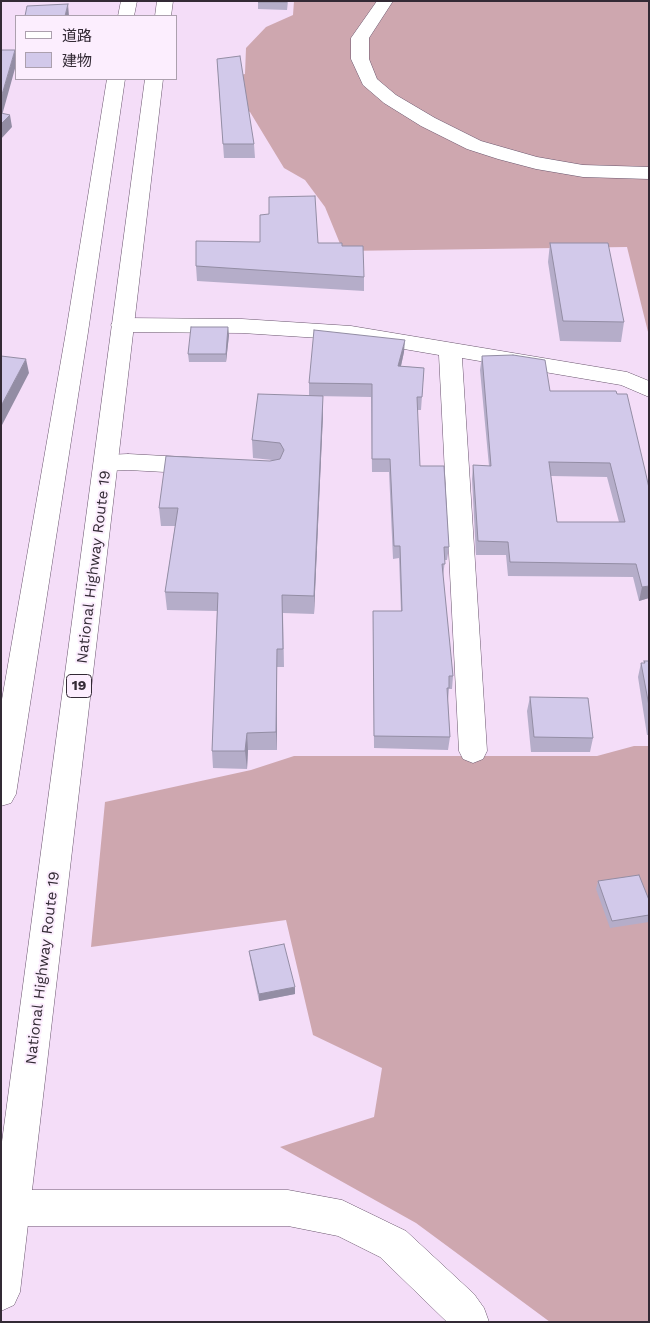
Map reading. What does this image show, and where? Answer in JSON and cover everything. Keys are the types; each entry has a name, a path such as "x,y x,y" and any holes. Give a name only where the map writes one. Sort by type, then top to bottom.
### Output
{"main road":[{"path":"126,15 128,1"},
{"path":"163,15 165,1"},
{"path":"385,1 360,38 360,59 369,80 390,99 428,122 474,145 505,155 536,163 583,171 649,174"},
{"path":"1,794 51,483 78,332 116,80"},
{"name":"National Highway Route 19","path":"1,1292 7,1208 107,463 122,325 154,80"},
{"path":"122,325 242,326 351,333 627,379 649,390"},
{"path":"450,350 473,751"},
{"path":"649,394 647,399 649,408"},
{"path":"107,463 128,462 223,467"},
{"path":"7,1208 288,1208 342,1218 393,1244 460,1308 470,1322"}],"shaded area":[{"path":"294,1 649,1 649,336 627,247 343,251 325,207 305,180 284,168 250,112 233,106 222,79 245,74 246,48 266,27 293,15"},
{"path":"634,746 649,746 649,1322 550,1322 416,1223 280,1147 374,1117 382,1068 313,1035 286,920 91,947 105,802 251,770 294,756 597,756"}],"building":[{"path":"287,1 287,2 258,2"},
{"path":"68,4 65,15 25,15 27,6"},
{"path":"1,50 15,50 1,98"},
{"path":"240,56 254,144 223,144 217,59"},
{"path":"1,113 10,115 1,124"},
{"path":"315,196 318,243 342,243 342,246 363,246 364,277 196,266 196,241 260,242 260,215 269,214 269,197"},
{"path":"550,243 608,243 624,322 563,321"},
{"path":"191,327 228,327 226,354 188,354"},
{"path":"314,330 405,340 398,366 424,368 422,397 417,397 420,466 444,466 449,547 444,547 445,564 442,564 453,676 449,676 449,688 447,688 450,737 374,736 373,611 402,611 400,546 394,546 390,459 372,459 372,384 309,383"},
{"path":"513,355 545,360 550,391 616,391 617,394 627,394 649,488 649,586 642,587 636,564 510,562 508,542 478,541 473,465 491,466 482,356","holes":["549,462 610,463 625,522 557,522"]},
{"path":"1,356 26,359 1,406"},
{"path":"258,394 323,396 314,596 282,595 283,649 277,649 276,732 247,733 245,751 212,751 218,593 165,592 178,508 159,508 166,456 270,461 280,459 284,450 280,443 252,440"},
{"path":"644,661 649,661 649,706 641,663 645,663"},
{"path":"530,697 588,698 593,738 534,737"},
{"path":"639,875 649,900 649,915 612,921 598,881"},
{"path":"284,944 295,987 259,994 249,951"}]}
